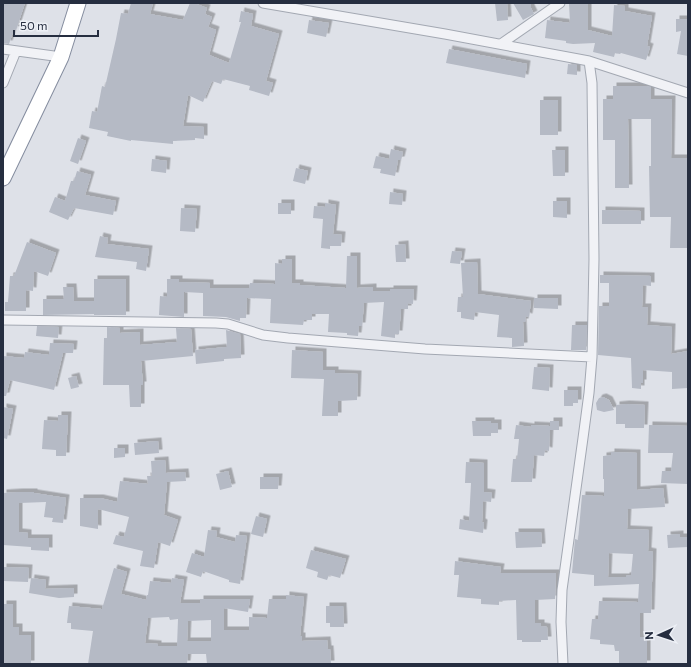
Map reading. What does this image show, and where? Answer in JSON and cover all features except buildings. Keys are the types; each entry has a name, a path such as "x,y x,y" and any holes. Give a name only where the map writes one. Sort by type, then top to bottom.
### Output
{"highway":[{"path":"3,178 61,57 78,3"}],"street":[{"path":"263,3 501,44 589,61 688,93"},
{"path":"501,44 560,3"},
{"path":"3,49 61,57"},
{"path":"3,83 16,51"},
{"path":"563,664 561,622 562,590 587,408 592,357 594,259 592,83 589,61"},
{"path":"3,320 216,322 228,324 263,335 288,338 425,349 592,357"}]}
